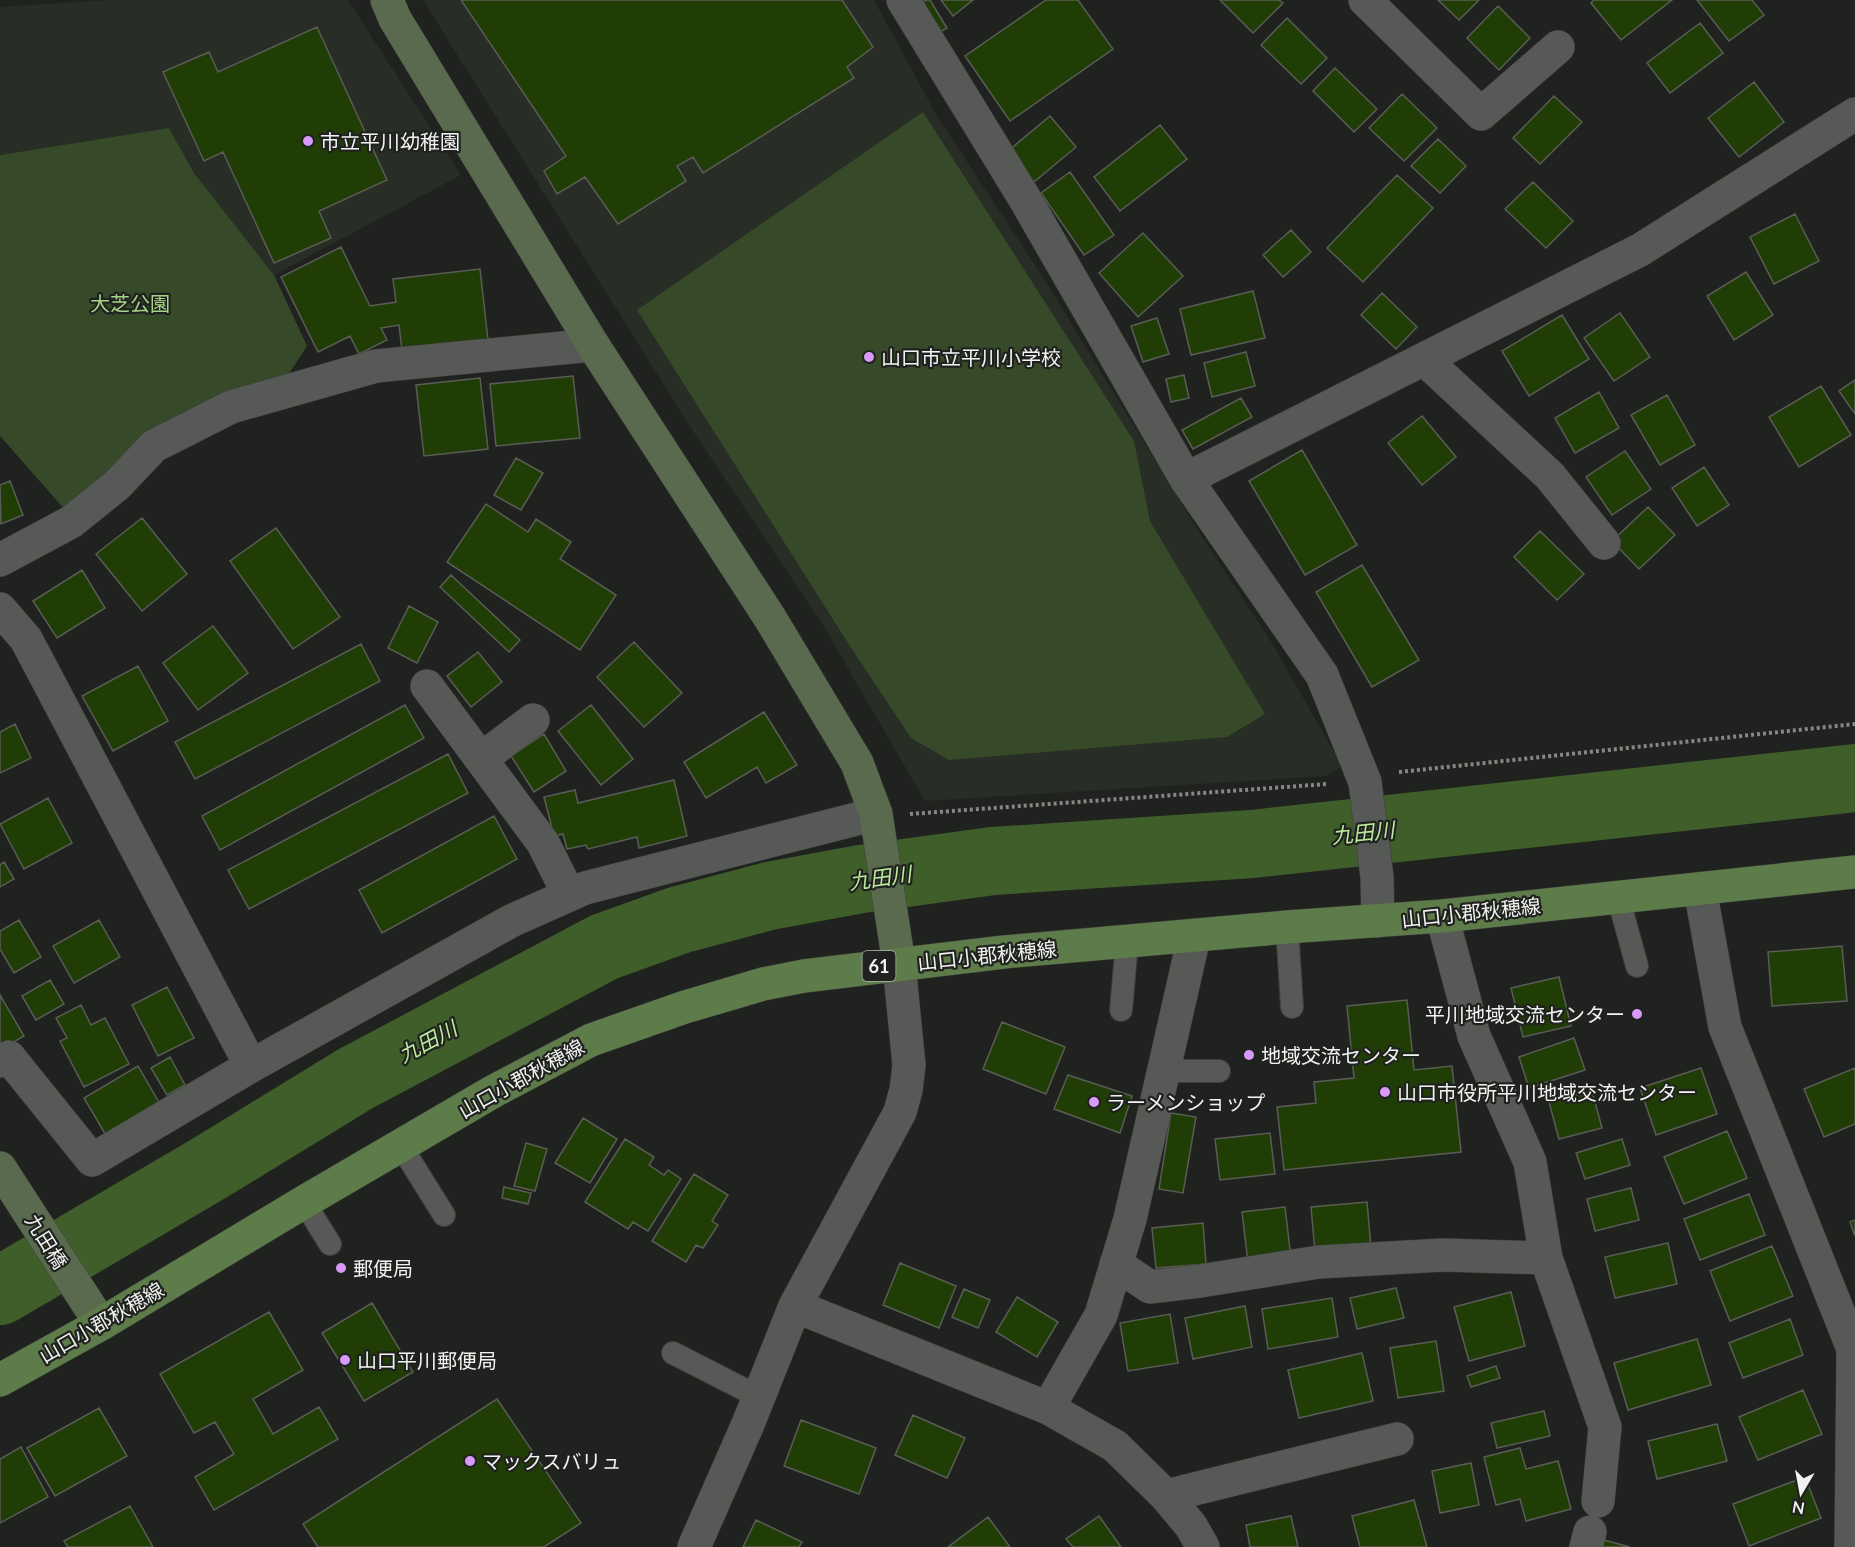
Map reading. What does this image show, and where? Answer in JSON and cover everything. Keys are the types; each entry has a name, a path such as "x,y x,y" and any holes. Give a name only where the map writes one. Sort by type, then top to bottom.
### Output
{"main road":[{"name":"山口小郡秋穂線","path":"0,1380 101,1324 494,1091 591,1040 685,1007 763,984 804,976 1004,952 1442,916 1855,872"}],"street":[{"path":"387,0 395,18 593,345 770,618 828,712 857,763 877,820 899,964 909,1065 906,1090 900,1112 795,1306 759,1397 694,1547"},
{"path":"903,0 1025,200 1186,479 1322,675 1363,778 1377,877 1378,921"},
{"path":"1365,0 1481,114 1558,47"},
{"path":"1186,479 1640,250 1855,114"},
{"path":"0,560 71,522 117,485 154,446 231,407 376,366 593,345"},
{"path":"1424,359 1550,477 1604,543"},
{"path":"0,609 26,639 251,1065"},
{"path":"427,686 543,843 569,895"},
{"path":"481,759 533,720"},
{"path":"0,1061 9,1057 92,1160 251,1065 511,921 585,888 877,820"},
{"path":"1700,889 1725,1026 1853,1349 1851,1547"},
{"path":"1442,916 1474,1036 1530,1162 1546,1258 1605,1427 1591,1527"},
{"path":"1048,1408 1101,1315 1130,1219 1194,937"},
{"name":"九田橋","path":"0,1168 101,1324"},
{"path":"1116,1264 1150,1287 1319,1262 1443,1255 1546,1258"},
{"path":"795,1306 1048,1408 1115,1446 1166,1496 1191,1526 1203,1547"},
{"path":"1166,1496 1397,1439"}],"lane":[{"path":"1618,897 1637,966"},
{"path":"1287,927 1292,1007"},
{"path":"1121,1010 1127,942"},
{"path":"1162,1071 1219,1071"},
{"path":"401,1146 444,1215"},
{"path":"304,1202 330,1244"},
{"path":"673,1353 759,1397"}],"path":[{"path":"877,820 914,814 1329,784 1410,772 1855,724"}],"shaded area":[{"name":"市立平川幼稚園","path":"108,0 348,0 461,175 274,275 194,173 169,128 0,155 0,7"},
{"name":"山口市立平川小学校","path":"423,0 874,0 937,116 1043,277 1195,526 1272,643 1342,766 1327,776 925,801 824,627 689,425"}],"green space":[{"name":"山口市立平川小学校","path":"923,112 1134,441 1150,521 1265,714 1227,737 949,760 911,738 848,643 637,310"},
{"name":"大芝公園","path":"169,128 194,173 274,275 307,346 283,383 67,512 0,436 0,155"}],"building":[{"path":"461,0 842,0 873,47 847,67 854,78 703,173 693,157 677,166 686,181 618,224 585,177 557,194 544,171 566,156"},
{"path":"930,0 947,28 930,38 912,9"},
{"path":"941,0 973,0 953,16"},
{"path":"1046,0 1078,0 1113,49 1010,121 965,56"},
{"path":"1220,0 1279,0 1283,3 1253,33"},
{"path":"1438,0 1479,0 1459,20"},
{"path":"1594,0 1672,0 1621,40 1591,3"},
{"path":"1697,0 1752,0 1764,15 1729,41"},
{"path":"1498,6 1530,38 1499,70 1467,38"},
{"path":"1287,18 1327,58 1301,84 1261,45"},
{"path":"1700,23 1723,53 1670,93 1647,63"},
{"path":"317,27 387,180 319,211 331,238 274,263 223,152 204,161 163,72 209,52 218,72"},
{"path":"1335,68 1377,109 1354,132 1313,91"},
{"path":"1754,82 1784,122 1739,157 1708,118"},
{"path":"1402,94 1437,128 1404,161 1369,128"},
{"path":"1554,96 1582,122 1540,164 1513,138"},
{"path":"1050,116 1076,147 1034,182 1008,151"},
{"path":"1160,125 1187,159 1120,211 1094,177"},
{"path":"1438,139 1466,166 1440,193 1411,166"},
{"path":"1070,172 1114,235 1084,255 1041,193"},
{"path":"1397,175 1433,208 1363,282 1327,248"},
{"path":"1533,182 1573,221 1546,248 1505,209"},
{"path":"1795,214 1819,261 1774,284 1750,237"},
{"path":"1291,230 1311,252 1283,277 1263,255"},
{"path":"1143,233 1183,276 1138,317 1099,273"},
{"path":"341,247 370,306 396,302 393,279 480,269 488,340 402,350 399,325 381,328 387,340 359,354 350,336 318,352 281,277"},
{"path":"1746,272 1773,315 1734,340 1707,296"},
{"path":"1253,291 1265,338 1191,355 1180,309"},
{"path":"1382,293 1417,327 1396,349 1361,315"},
{"path":"1620,313 1650,357 1614,381 1584,338"},
{"path":"1562,315 1589,359 1529,396 1502,351"},
{"path":"1157,318 1169,354 1143,362 1131,326"},
{"path":"1246,352 1255,386 1212,397 1204,363"},
{"path":"1184,375 1189,398 1171,402 1166,379"},
{"path":"573,376 580,438 496,446 490,384"},
{"path":"480,378 488,449 424,456 416,385"},
{"path":"1855,380 1855,414 1839,391"},
{"path":"1821,386 1851,435 1799,467 1769,417"},
{"path":"1599,392 1619,428 1575,453 1555,418"},
{"path":"1667,395 1695,445 1660,465 1631,415"},
{"path":"1241,398 1252,417 1193,449 1182,430"},
{"path":"1422,416 1456,457 1422,485 1388,443"},
{"path":"1302,450 1357,545 1305,575 1249,481"},
{"path":"1625,451 1651,489 1612,515 1586,477"},
{"path":"516,458 543,473 521,510 494,495"},
{"path":"1704,467 1729,505 1697,526 1672,488"},
{"path":"10,481 23,515 1,524 0,485"},
{"path":"486,504 528,532 536,519 571,542 560,559 616,595 580,650 447,562"},
{"path":"1648,507 1675,535 1639,569 1612,541"},
{"path":"142,518 187,574 142,611 96,554"},
{"path":"276,528 340,617 293,649 230,561"},
{"path":"1540,531 1584,574 1557,600 1514,557"},
{"path":"1362,565 1419,660 1372,687 1316,592"},
{"path":"82,570 105,608 57,638 33,601"},
{"path":"451,575 520,640 509,652 440,587"},
{"path":"409,606 438,622 417,663 388,648"},
{"path":"213,626 248,673 198,710 163,663"},
{"path":"634,642 682,693 644,727 597,677"},
{"path":"361,644 380,681 195,779 175,742"},
{"path":"478,652 502,682 471,707 447,676"},
{"path":"138,666 168,721 113,751 82,696"},
{"path":"405,705 424,738 220,850 202,816"},
{"path":"591,705 633,759 601,785 558,731"},
{"path":"764,712 797,765 766,783 757,767 706,798 684,762"},
{"path":"15,724 31,758 0,773 0,732"},
{"path":"544,734 566,771 534,792 511,756"},
{"path":"448,754 468,793 249,909 228,870"},
{"path":"674,780 687,836 639,848 637,837 588,849 586,845 567,849 563,834 554,836 544,797 575,790 578,803"},
{"path":"48,798 72,843 24,869 0,824"},
{"path":"494,816 517,859 382,933 359,890"},
{"path":"4,862 14,879 0,887 0,865"},
{"path":"19,920 41,957 14,973 0,949 0,931"},
{"path":"99,920 120,957 74,983 53,946"},
{"path":"1842,946 1847,1001 1772,1006 1768,952"},
{"path":"1559,977 1571,1026 1523,1037 1511,988"},
{"path":"50,980 64,1004 36,1020 22,996"},
{"path":"167,987 194,1038 158,1056 132,1005"},
{"path":"0,995 24,1036 0,1050"},
{"name":"山口市役所平川地域交流センター","path":"1407,1000 1414,1070 1452,1066 1461,1152 1284,1170 1277,1107 1316,1103 1314,1082 1354,1078 1347,1006"},
{"path":"81,1005 91,1025 105,1018 129,1064 84,1087 60,1041 67,1038 56,1018"},
{"path":"1002,1022 1065,1047 1046,1094 983,1069"},
{"path":"1574,1038 1585,1070 1529,1088 1519,1057"},
{"path":"170,1057 185,1085 167,1095 151,1068"},
{"path":"138,1066 161,1106 107,1137 84,1098"},
{"path":"1701,1068 1717,1114 1656,1135 1640,1088"},
{"path":"1855,1068 1855,1124 1824,1137 1804,1089"},
{"name":"ラーメンショップ","path":"1068,1075 1132,1096 1120,1133 1054,1109"},
{"path":"1592,1091 1602,1128 1559,1139 1549,1102"},
{"path":"1171,1113 1196,1117 1183,1193 1159,1189"},
{"path":"583,1118 617,1139 590,1183 555,1163"},
{"path":"1727,1131 1747,1178 1684,1204 1664,1157"},
{"path":"1270,1133 1275,1174 1220,1180 1215,1139"},
{"path":"625,1139 654,1157 649,1165 664,1175 668,1170 681,1179 648,1231 633,1222 628,1229 585,1202"},
{"path":"1622,1139 1630,1165 1585,1179 1576,1153"},
{"path":"526,1143 547,1149 535,1191 514,1186"},
{"path":"694,1174 728,1195 712,1221 718,1225 703,1248 696,1245 686,1262 652,1241"},
{"path":"504,1187 531,1193 528,1204 502,1198"},
{"path":"1631,1188 1639,1220 1595,1231 1587,1199"},
{"path":"1749,1194 1765,1235 1700,1260 1684,1219"},
{"path":"1367,1202 1371,1247 1315,1252 1311,1207"},
{"path":"1285,1207 1291,1258 1248,1263 1242,1212"},
{"path":"1855,1220 1855,1236 1850,1222"},
{"path":"1203,1223 1206,1264 1156,1268 1152,1228"},
{"path":"1668,1243 1677,1284 1615,1298 1605,1257"},
{"path":"1772,1246 1793,1296 1730,1321 1710,1271"},
{"path":"900,1263 956,1286 939,1328 883,1305"},
{"path":"1396,1288 1404,1318 1357,1329 1350,1298"},
{"path":"964,1289 990,1300 978,1328 952,1317"},
{"path":"1511,1292 1525,1346 1469,1361 1454,1307"},
{"path":"1017,1297 1058,1322 1037,1357 996,1332"},
{"path":"1332,1298 1338,1337 1268,1349 1262,1309"},
{"path":"372,1303 413,1372 364,1401 322,1333"},
{"path":"1245,1306 1252,1347 1193,1359 1185,1318"},
{"path":"269,1312 303,1370 253,1399 273,1434 319,1407 338,1439 214,1510 195,1477 234,1454 215,1422 194,1433 160,1374"},
{"path":"1170,1314 1178,1363 1128,1371 1120,1323"},
{"path":"1790,1319 1803,1355 1743,1378 1729,1343"},
{"path":"1697,1339 1711,1385 1628,1410 1614,1363"},
{"path":"1436,1341 1444,1391 1398,1398 1390,1348"},
{"path":"1362,1353 1373,1401 1299,1418 1288,1370"},
{"path":"1496,1366 1500,1378 1471,1387 1467,1376"},
{"path":"1803,1390 1822,1434 1758,1460 1739,1417"},
{"name":"マックスバリュ","path":"497,1399 581,1523 544,1547 318,1547 303,1524"},
{"path":"99,1408 127,1456 55,1496 27,1448"},
{"path":"1544,1411 1550,1436 1497,1448 1491,1423"},
{"path":"913,1415 965,1438 947,1478 895,1455"},
{"path":"801,1420 876,1448 859,1494 784,1466"},
{"path":"1717,1424 1727,1461 1657,1479 1648,1441"},
{"path":"21,1447 48,1497 0,1523 0,1459"},
{"path":"1520,1448 1526,1469 1558,1461 1571,1509 1526,1521 1520,1499 1496,1505 1484,1457"},
{"path":"1471,1463 1479,1505 1440,1513 1432,1471"},
{"path":"1805,1477 1821,1518 1749,1546 1733,1504"},
{"path":"1414,1500 1427,1547 1360,1547 1352,1516"},
{"path":"130,1506 153,1547 68,1547 64,1541"},
{"path":"1099,1516 1121,1547 1073,1547 1066,1539"},
{"path":"1291,1516 1298,1547 1250,1547 1246,1525"},
{"path":"988,1517 1010,1547 948,1547"},
{"path":"756,1520 802,1542 799,1547 743,1547"},
{"path":"1600,1539 1630,1547 1598,1547"}],"waterway":[{"name":"九田川","path":"0,1291 208,1169 355,1079 604,947 679,920 769,896 861,879 993,861 1252,844 1855,778"}],"place":[{"name":"市立平川幼稚園","path":"308,141"},
{"name":"山口市立平川小学校","path":"869,357"},
{"name":"平川地域交流センター","path":"1637,1014"},
{"name":"地域交流センター","path":"1249,1055"},
{"name":"山口市役所平川地域交流センター","path":"1385,1092"},
{"name":"ラーメンショップ","path":"1094,1102"},
{"name":"郵便局","path":"341,1268"},
{"name":"山口平川郵便局","path":"345,1360"},
{"name":"マックスバリュ","path":"470,1461"}]}
